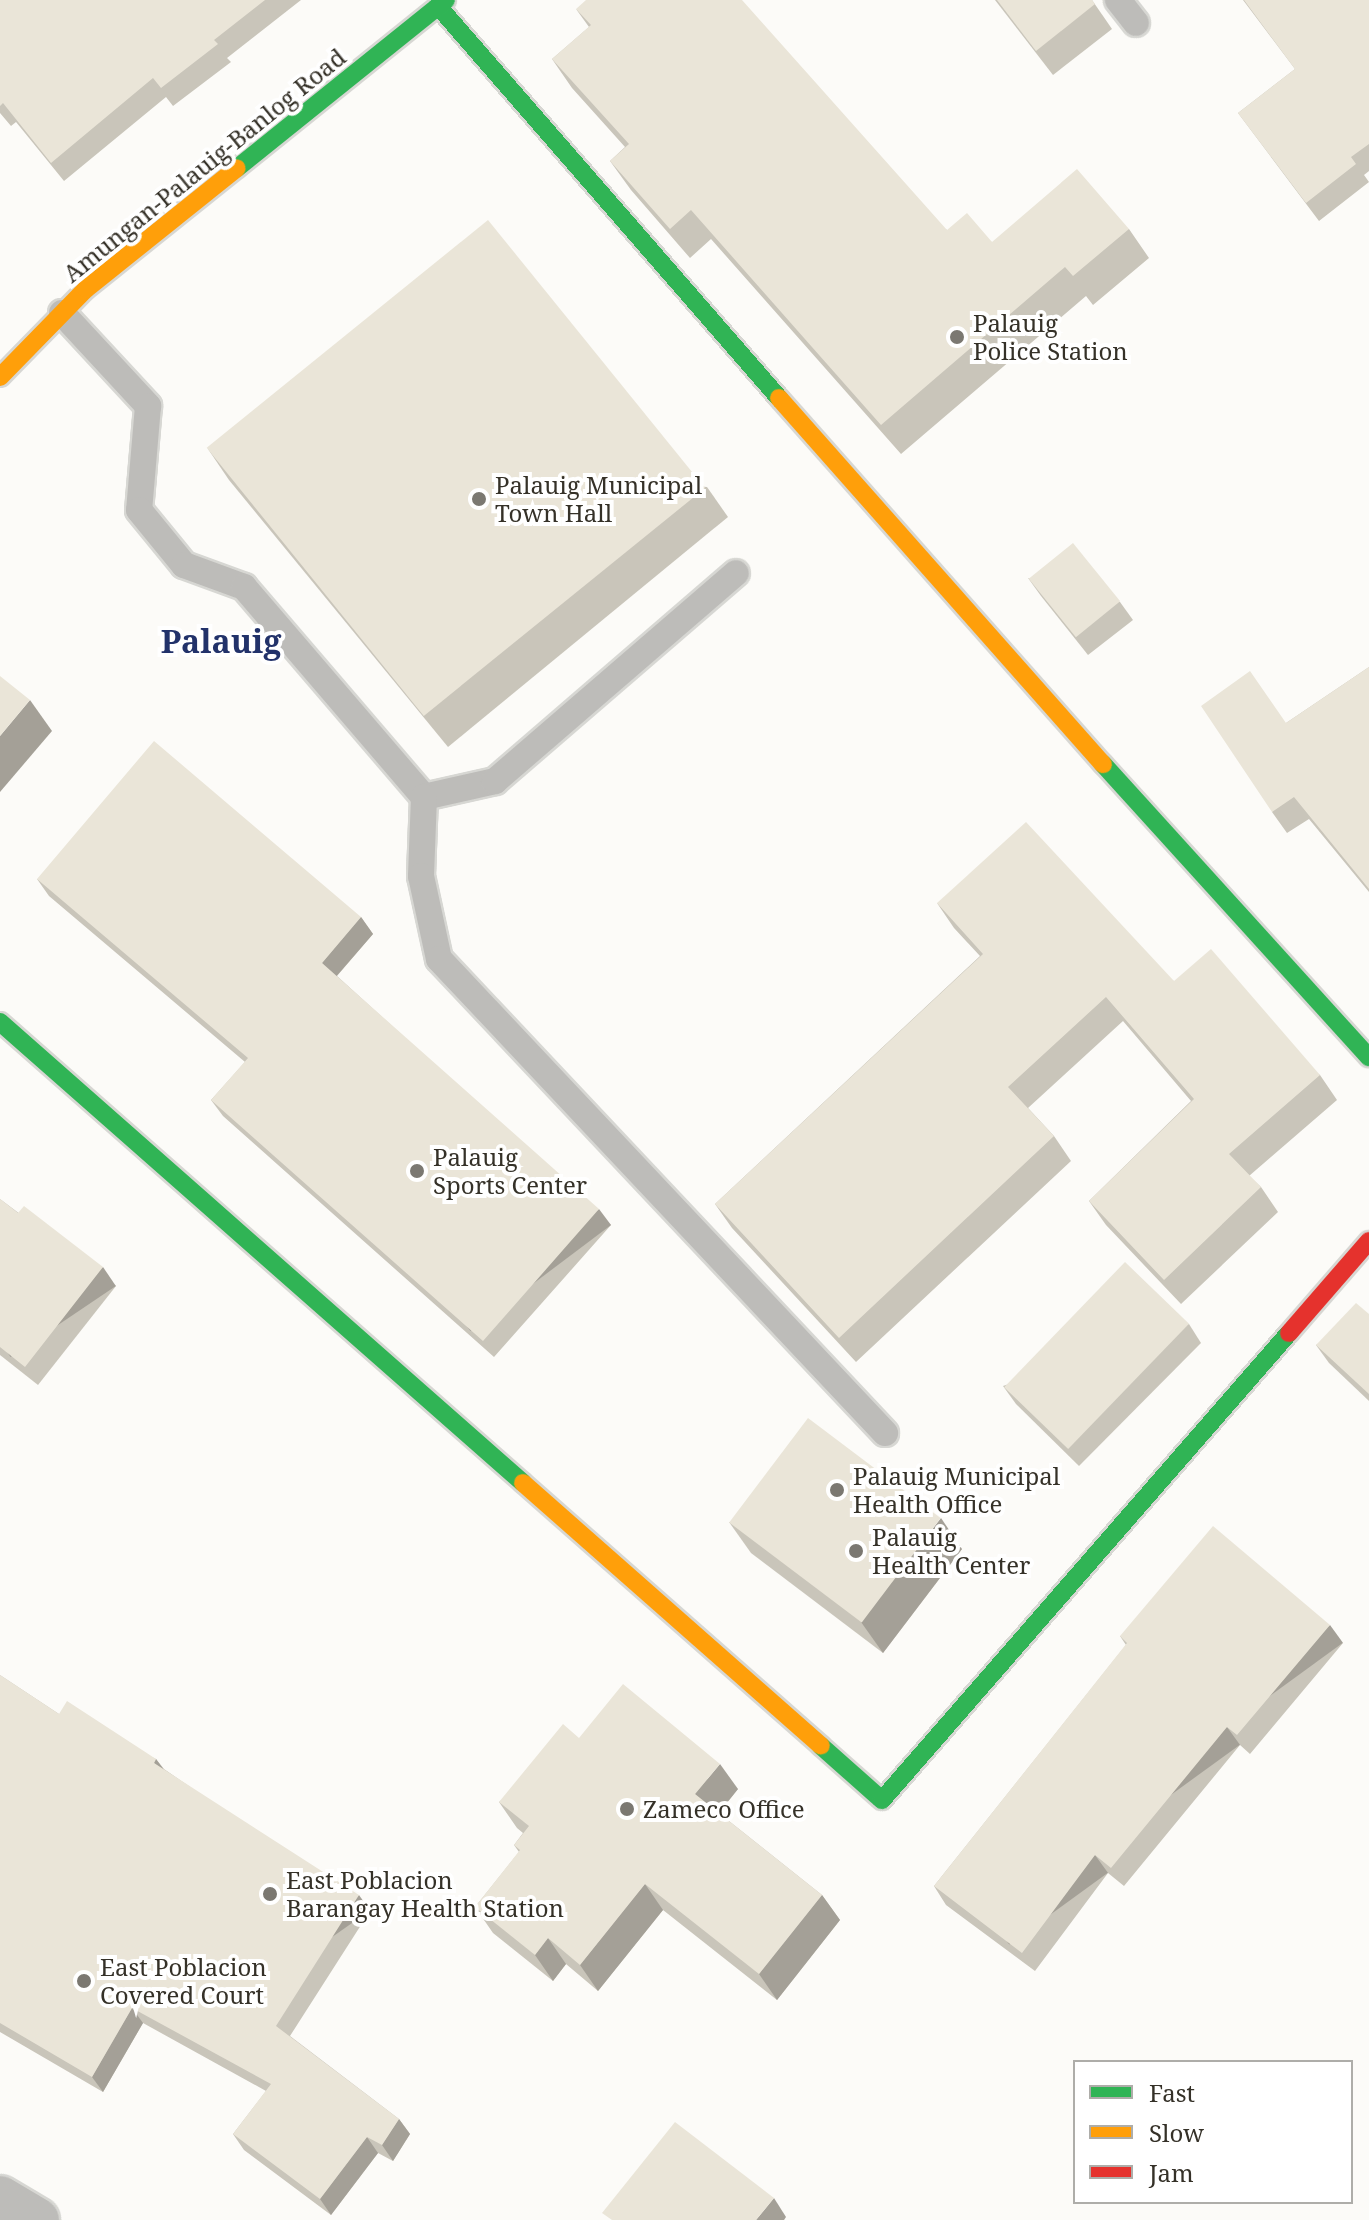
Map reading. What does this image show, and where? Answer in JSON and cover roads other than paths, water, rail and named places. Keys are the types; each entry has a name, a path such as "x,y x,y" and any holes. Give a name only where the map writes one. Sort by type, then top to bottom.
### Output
{"street":[{"name":"Amungan-Palauig-Banlog Road","path":"0,377 86,289 442,3"},
{"path":"442,3 940,584 1369,1057"},
{"path":"0,1022 882,1800 1369,1241"},
{"path":"0,2198 37,2220"}],"lane":[{"path":"1118,0 1136,23"},
{"path":"62,313 148,406 139,510 184,565 244,587 424,797 421,876 439,959 885,1433"},
{"path":"424,797 495,781 736,573"}],"place":[{"name":"Palauig Police Station","path":"957,337"},
{"name":"Palauig Municipal Town Hall","path":"479,499"},
{"name":"Palauig Sports Center","path":"417,1171"},
{"name":"Palauig Municipal Health Office","path":"837,1490"},
{"name":"Palauig Health Center","path":"856,1551"},
{"name":"Zameco Office","path":"627,1809"},
{"name":"East Poblacion Barangay Health Station","path":"270,1894"},
{"name":"East Poblacion Covered Court","path":"84,1981"}],"district":[{"name":"Palauig","path":"221,641"}]}
